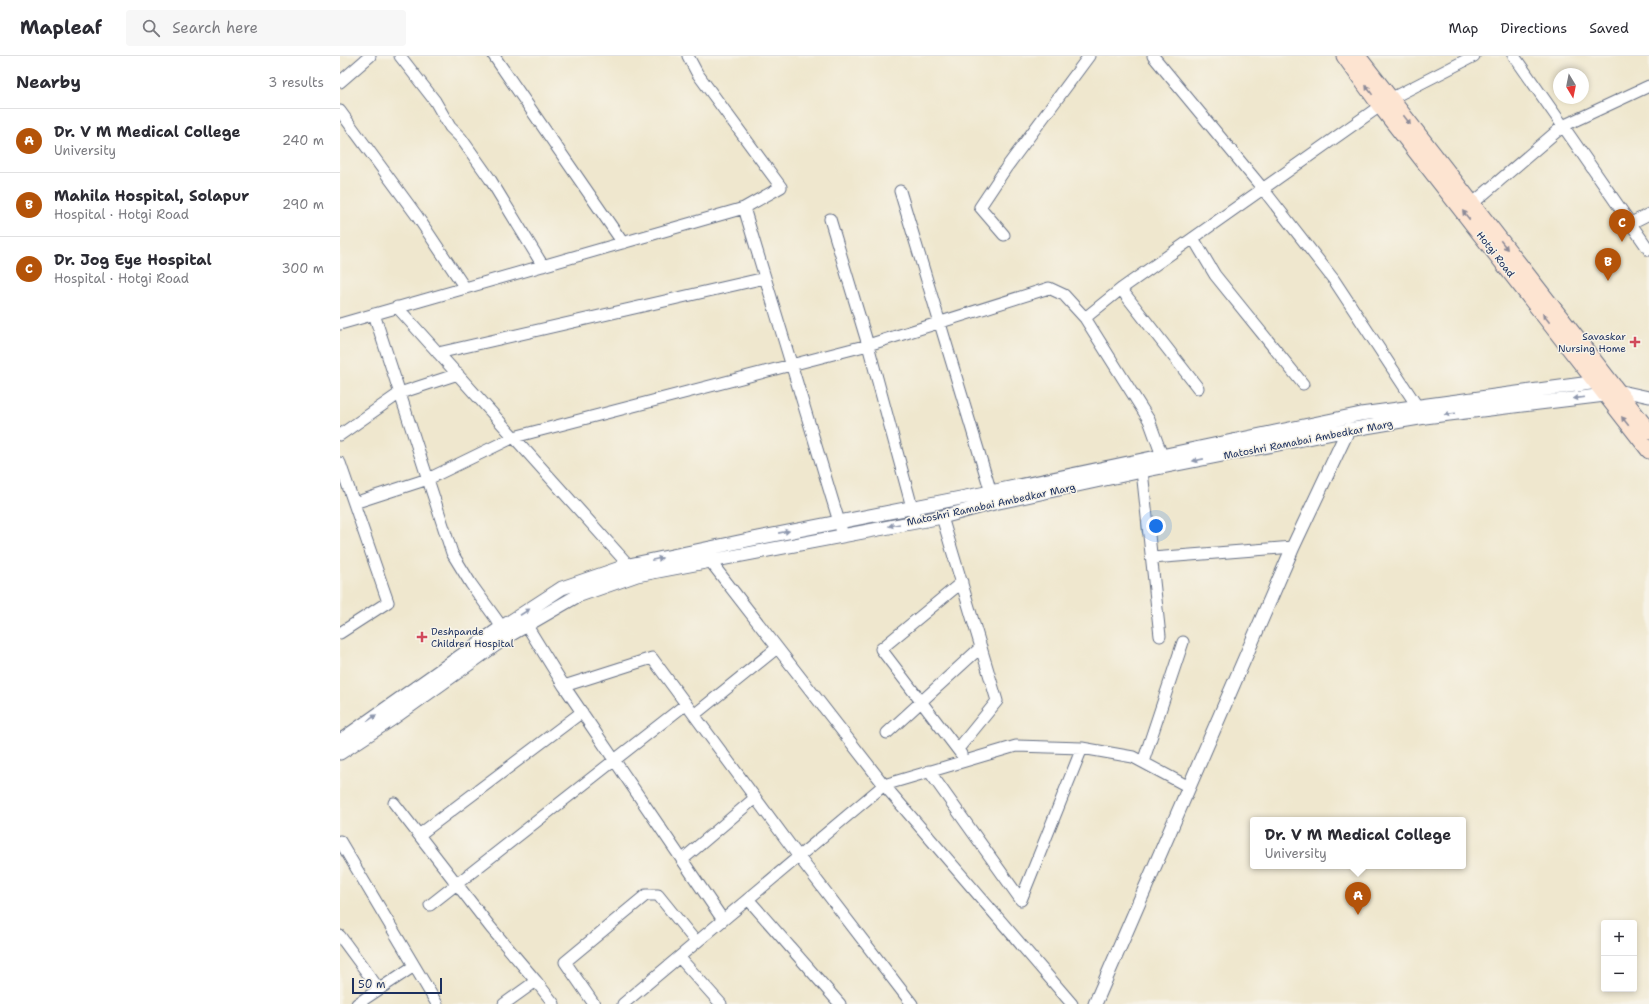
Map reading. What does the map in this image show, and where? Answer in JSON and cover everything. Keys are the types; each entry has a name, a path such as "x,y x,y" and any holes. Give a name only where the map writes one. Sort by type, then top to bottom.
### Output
{"main road":[{"name":"Hotgi Road","path":"1344,56 1472,204 1607,387 1649,451"},
{"name":"Hotgi Road","path":"1358,56 1385,102 1607,387 1649,431"}],"street":[{"path":"340,82 370,56"},
{"path":"400,56 435,101 450,128 461,138 490,179 543,266"},
{"path":"494,56 623,243"},
{"path":"340,324 744,208 781,187 697,73 688,56"},
{"path":"1004,234 980,208 1006,168 1089,56"},
{"path":"1153,56 1263,189 1334,280 1425,417"},
{"path":"1084,318 1121,289 1385,102 1474,56"},
{"path":"1514,56 1649,250"},
{"path":"1472,204 1563,126 1649,86"},
{"path":"340,111 417,216 465,288"},
{"path":"900,191 993,498"},
{"path":"744,208 843,535"},
{"path":"1631,223 1649,214"},
{"path":"830,219 868,345 916,522"},
{"path":"1193,238 1215,275 1303,384"},
{"path":"438,353 765,278"},
{"path":"354,503 428,479 514,437 868,345 1049,288 1064,295 1084,318 1149,420 1164,461"},
{"path":"1121,289 1198,388"},
{"path":"397,307 637,575"},
{"path":"374,314 452,553 471,584 505,632"},
{"path":"340,436 400,393 458,374"},
{"path":"340,740 505,632 562,588 628,565 913,508 993,498 1164,461 1361,414 1417,405 1607,387 1649,397"},
{"name":"Matoshri Ramabai Ambedkar Marg","path":"340,753 392,719 505,632 527,626 577,596 637,575 942,517 993,498 1142,471 1164,461 1607,387"},
{"path":"1095,1004 1293,547 1348,430"},
{"path":"340,463 388,602 340,633"},
{"path":"1142,471 1160,636"},
{"path":"942,517 997,701 958,749"},
{"path":"1152,558 1293,547"},
{"path":"710,561 884,786 1072,1004"},
{"path":"962,582 881,649 966,761"},
{"path":"527,626 564,686 723,920"},
{"path":"1142,762 1183,642"},
{"path":"887,733 981,647"},
{"path":"694,715 777,648"},
{"path":"564,686 652,658 799,857 912,1004"},
{"path":"430,905 686,704"},
{"path":"419,835 582,712"},
{"path":"628,1002 696,942 884,786 929,771 1016,746 1082,748 1133,757 1189,788"},
{"path":"929,771 1021,900 1082,748"},
{"path":"682,860 755,798"},
{"path":"394,803 490,928 554,1004"},
{"path":"341,847 437,1004"},
{"path":"594,1004 564,962 646,895 658,895 696,942"},
{"path":"748,899 840,1004"},
{"path":"340,936 379,989"},
{"path":"679,957 721,1004"},
{"path":"357,1004 414,966"},
{"path":"504,1004 536,981"}],"place":[{"name":"Dr. Jog Eye Hospital","path":"1622,242"},
{"name":"Mahila Hospital, Solapur","path":"1608,281"},
{"name":"Savaskar Nursing Home","path":"1635,342"},
{"name":"Deshpande Children Hospital","path":"422,637"},
{"name":"Dr. V M Medical College","path":"1358,915"}]}
